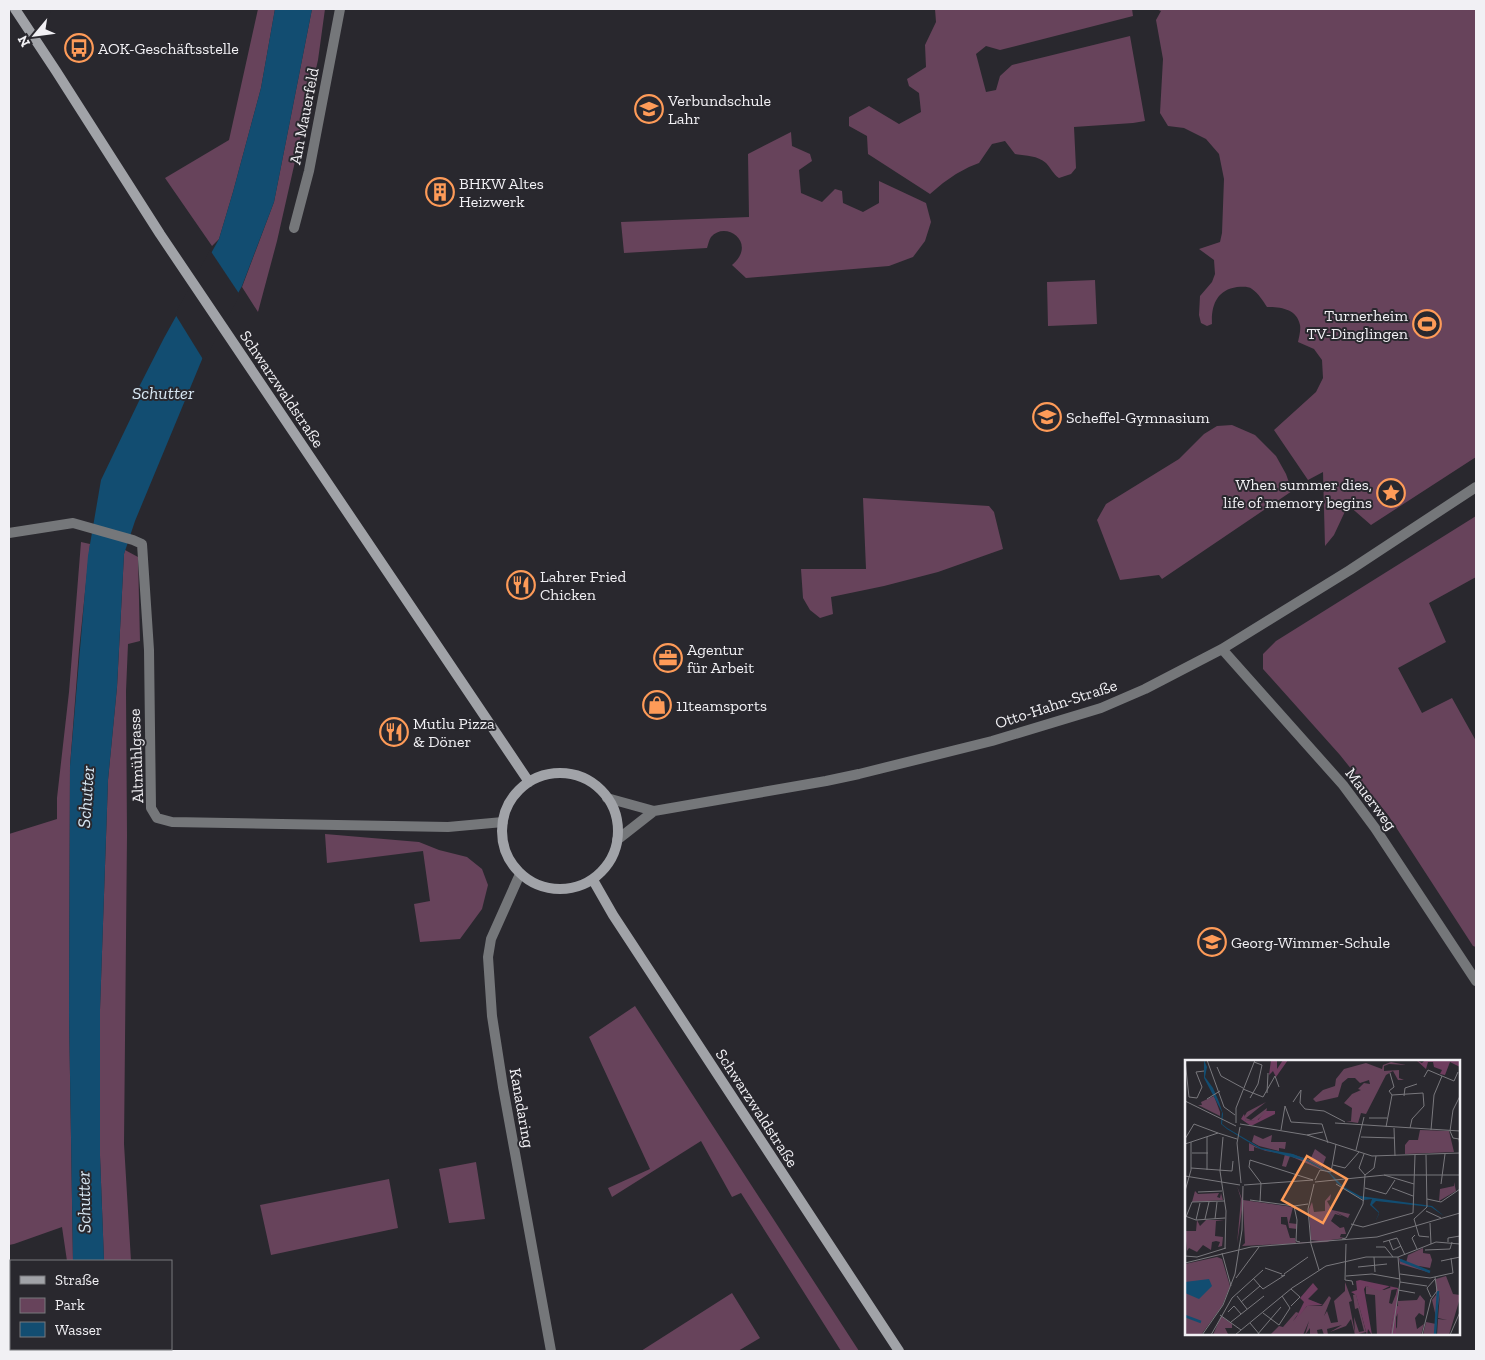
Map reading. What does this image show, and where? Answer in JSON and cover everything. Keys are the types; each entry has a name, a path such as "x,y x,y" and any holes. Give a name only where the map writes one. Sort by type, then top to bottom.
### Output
{"street":[{"name":"Schwarzwaldstraße","path":"15,9 174,254 529,782"},
{"name":"Am Mauerfeld","path":"294,228 309,171 340,9"},
{"name":"Otto-Hahn-Straße","path":"607,798 654,811 859,774 992,741 1101,708 1145,689 1222,649 1350,570 1476,488"},
{"name":"Altmühlgasse","path":"9,533 73,523 137,542 149,650 151,808 157,818 172,822 448,827 503,822"},
{"name":"Mauerweg","path":"1222,649 1343,785 1375,828 1476,981"},
{"path":"562,773 579,777 595,785 607,798 614,811 618,825 617,840 613,855 605,869 593,880 575,888 556,890 537,885 520,874 509,859 503,841 503,822 508,806 516,793 529,782 545,775 562,773"},
{"name":"Otto-Hahn-Straße","path":"617,840 654,811"},
{"name":"Kanadaring","path":"520,874 492,939 488,957 492,1016 503,1087 551,1351"},
{"name":"Schwarzwaldstraße","path":"593,880 613,916 899,1351"}],"green space":[{"path":"258,9 275,9 261,88 219,239 212,246 165,178 229,140"},
{"path":"312,9 325,9 318,60 277,241 258,312 242,287 274,202"},
{"path":"935,9 1132,9 1133,16 1000,50 986,46 976,54 986,92 996,90 1000,76 1012,65 1130,36 1145,121 1074,127 1076,168 1071,174 1059,178 1043,160 1015,154 1005,141 992,144 979,163 956,174 930,194 868,154 867,136 849,126 849,117 869,106 899,124 921,112 919,93 909,86 907,79 926,67 925,45 936,22"},
{"path":"1156,9 1476,9 1476,457 1371,525 1348,505 1334,535 1325,546 1323,472 1308,480 1274,430 1316,392 1323,378 1322,360 1314,349 1298,342 1300,327 1296,315 1283,308 1267,307 1257,293 1249,287 1237,287 1225,291 1214,305 1212,324 1207,326 1201,323 1199,315 1200,296 1212,282 1215,274 1214,260 1199,249 1220,242 1224,179 1219,154 1206,139 1184,128 1168,126 1160,113 1163,59 1156,20 1161,11"},
{"path":"791,132 792,146 810,154 812,161 799,170 801,193 822,202 835,189 842,191 843,203 863,212 879,203 879,181 926,203 931,222 925,241 913,257 889,266 746,278 732,265 739,257 742,249 741,242 737,236 724,231 717,232 711,237 707,248 624,253 621,222 749,217 748,154"},
{"path":"1095,280 1097,324 1048,326 1047,282"},
{"path":"1232,425 1255,435 1276,456 1286,474 1292,491 1162,579 1159,575 1120,580 1097,520 1106,504 1179,459 1204,434 1217,426"},
{"path":"863,498 989,506 994,512 1003,549 938,572 831,597 833,614 820,618 810,610 803,598 801,569 866,569"},
{"path":"1476,516 1476,577 1429,603 1446,642 1398,668 1422,713 1452,698 1476,741 1476,947 1473,946 1388,815 1340,755 1263,669 1263,654 1276,641"},
{"path":"81,542 90,544 70,766 69,1013 73,1260 67,1260 62,1227 9,1245 9,834 57,819 57,798 69,692"},
{"path":"125,550 138,557 140,641 128,644 126,691 127,835 124,1144 131,1260 104,1260 100,1156 100,1009 108,780 117,687"},
{"path":"325,834 419,842 439,850 467,857 482,869 488,885 482,909 460,939 420,942 414,904 430,901 423,851 327,863"},
{"path":"635,1006 859,1351 841,1351 741,1193 732,1197 701,1141 612,1197 608,1188 650,1169 589,1037"},
{"path":"476,1162 485,1219 449,1223 439,1169"},
{"path":"389,1179 398,1228 271,1255 260,1205"},
{"path":"732,1293 760,1338 738,1351 641,1351"}],"water":[{"name":"Schutter","path":"275,9 312,9 274,202 242,286 203,357 135,521 124,554 117,687 108,780 100,1009 100,1156 104,1260 73,1260 69,1013 70,766 88,556 101,480 139,401 139,387 219,239 261,88"}],"pier":[{"path":"210,250 240,295 204,361 175,314"}],"place":[{"name":"AOK-Geschäftsstelle","path":"79,48"},
{"name":"Verbundschule Lahr","path":"649,109"},
{"name":"BHKW Altes Heizwerk","path":"440,192"},
{"name":"Turnerheim TV-Dinglingen","path":"1427,324"},
{"name":"Scheffel-Gymnasium","path":"1047,417"},
{"name":"When summer dies, life of memory begins","path":"1391,493"},
{"name":"Lahrer Fried Chicken","path":"521,585"},
{"name":"Agentur für Arbeit","path":"668,658"},
{"name":"11teamsports","path":"657,705"},
{"name":"Mutlu Pizza & Döner","path":"394,732"},
{"name":"Georg-Wimmer-Schule","path":"1212,942"}]}
